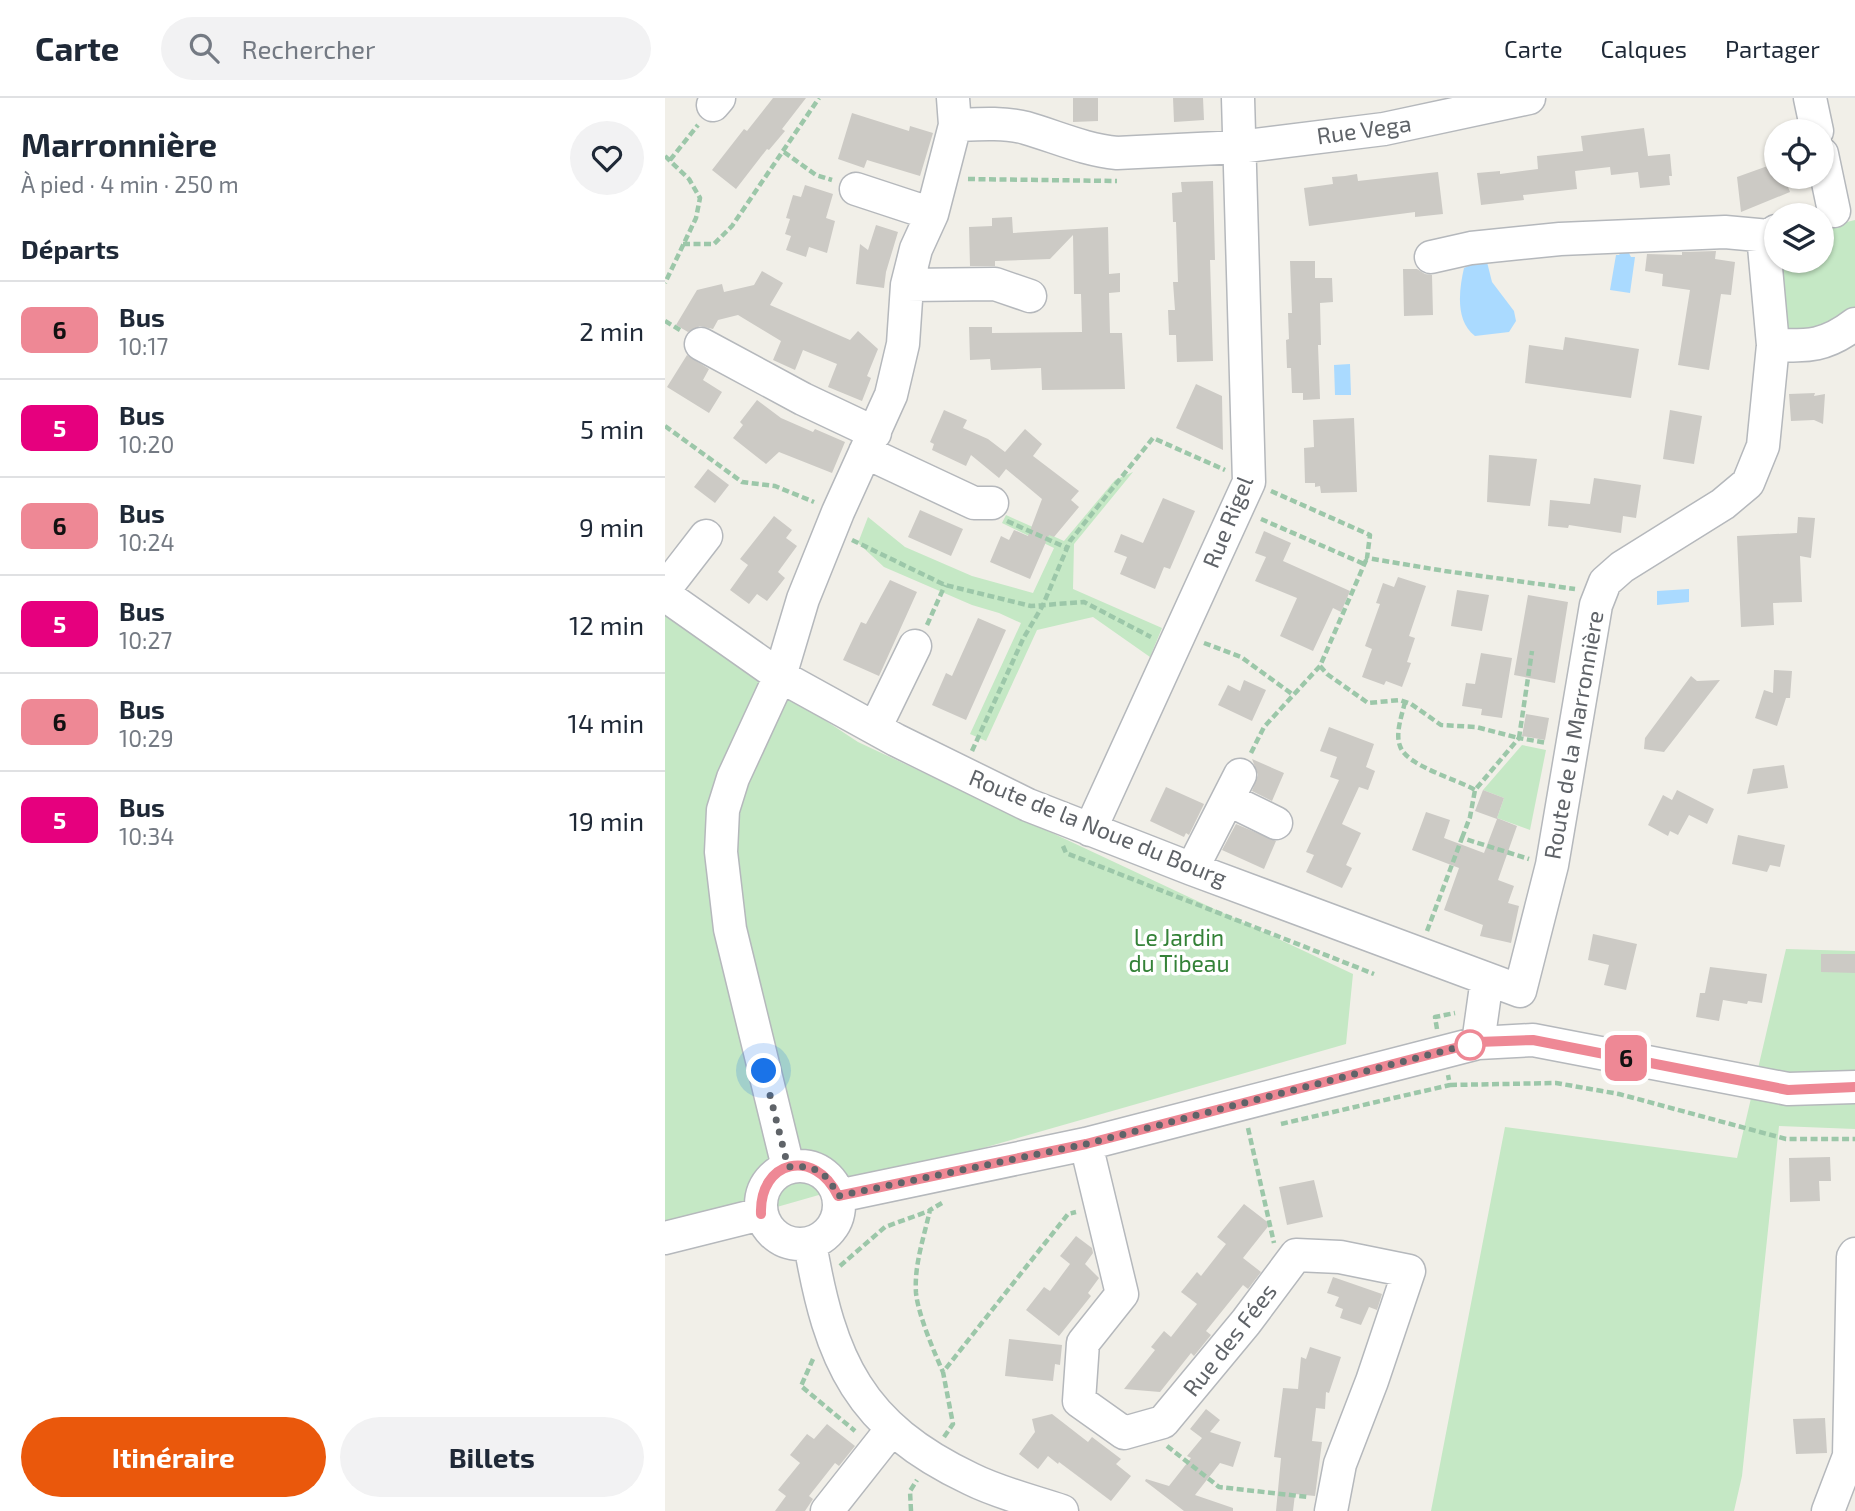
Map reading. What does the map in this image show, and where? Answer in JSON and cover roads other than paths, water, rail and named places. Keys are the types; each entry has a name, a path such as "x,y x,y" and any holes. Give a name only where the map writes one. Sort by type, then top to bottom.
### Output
{"street":[{"name":"Rue Rigel","path":"1080,826 1177,640 1244,495 1238,98"},
{"name":"Rue Vega","path":"954,111 980,123 1024,128 1098,151 1117,153 1240,147 1384,129 1434,108 1529,98"},
{"path":"1810,98 1814,119"},
{"path":"788,1167 730,929 721,852 723,810 733,778 780,676 803,599 838,512 891,395 903,344 907,285 916,249 932,214 954,111"},
{"path":"856,188 932,214"},
{"path":"1830,189 1836,212"},
{"path":"1431,257 1471,248 1560,239 1764,233"},
{"name":"Route de la Marronnière","path":"1520,991 1552,865 1570,746 1600,594 1605,582 1622,567 1723,504 1748,483 1763,446 1773,345 1767,273"},
{"path":"907,285 995,284 1030,296"},
{"path":"1773,345 1808,346 1837,338 1855,324"},
{"path":"701,345 803,399 870,443 974,503 992,503"},
{"path":"665,592 706,536"},
{"name":"Route de la Noue du Bourg","path":"665,592 780,676 875,729 1028,805 1192,869 1398,961 1485,993 1520,991"},
{"path":"875,729 915,646"},
{"path":"1192,869 1234,788 1276,823"},
{"path":"1478,1042 1485,993"},
{"path":"838,1196 1086,1144 1251,1121 1442,1052 1478,1042 1533,1040 1788,1090 1855,1087"},
{"name":"Rue des Fées","path":"1086,1144 1122,1294 1083,1343 1079,1401 1124,1433 1163,1422 1246,1322 1296,1255 1340,1256 1409,1271 1372,1381 1340,1464 1332,1505"},
{"path":"804,1166 819,1170 831,1181 838,1196 837,1220 821,1238 810,1243 797,1245 785,1242 766,1226 761,1214 765,1185 775,1174 788,1167 804,1166"},
{"path":"665,1238 761,1214"},
{"path":"810,1243 831,1336 858,1392 891,1430 930,1458 973,1481 1062,1511"},
{"path":"1828,1511 1852,1456 1855,1254"},
{"path":"827,1511 891,1430"}],"water":[{"path":"1628,251 1631,257 1635,257 1630,293 1610,290 1616,255"},
{"path":"1477,262 1487,262 1492,282 1514,311 1516,321 1509,332 1475,336 1464,322 1460,295 1464,268"},
{"path":"1350,364 1351,395 1335,395 1334,365"},
{"path":"1689,589 1689,602 1657,605 1657,591"}],"park label":[{"name":"Le Jardin du Tibeau","path":"1179,951"}]}
